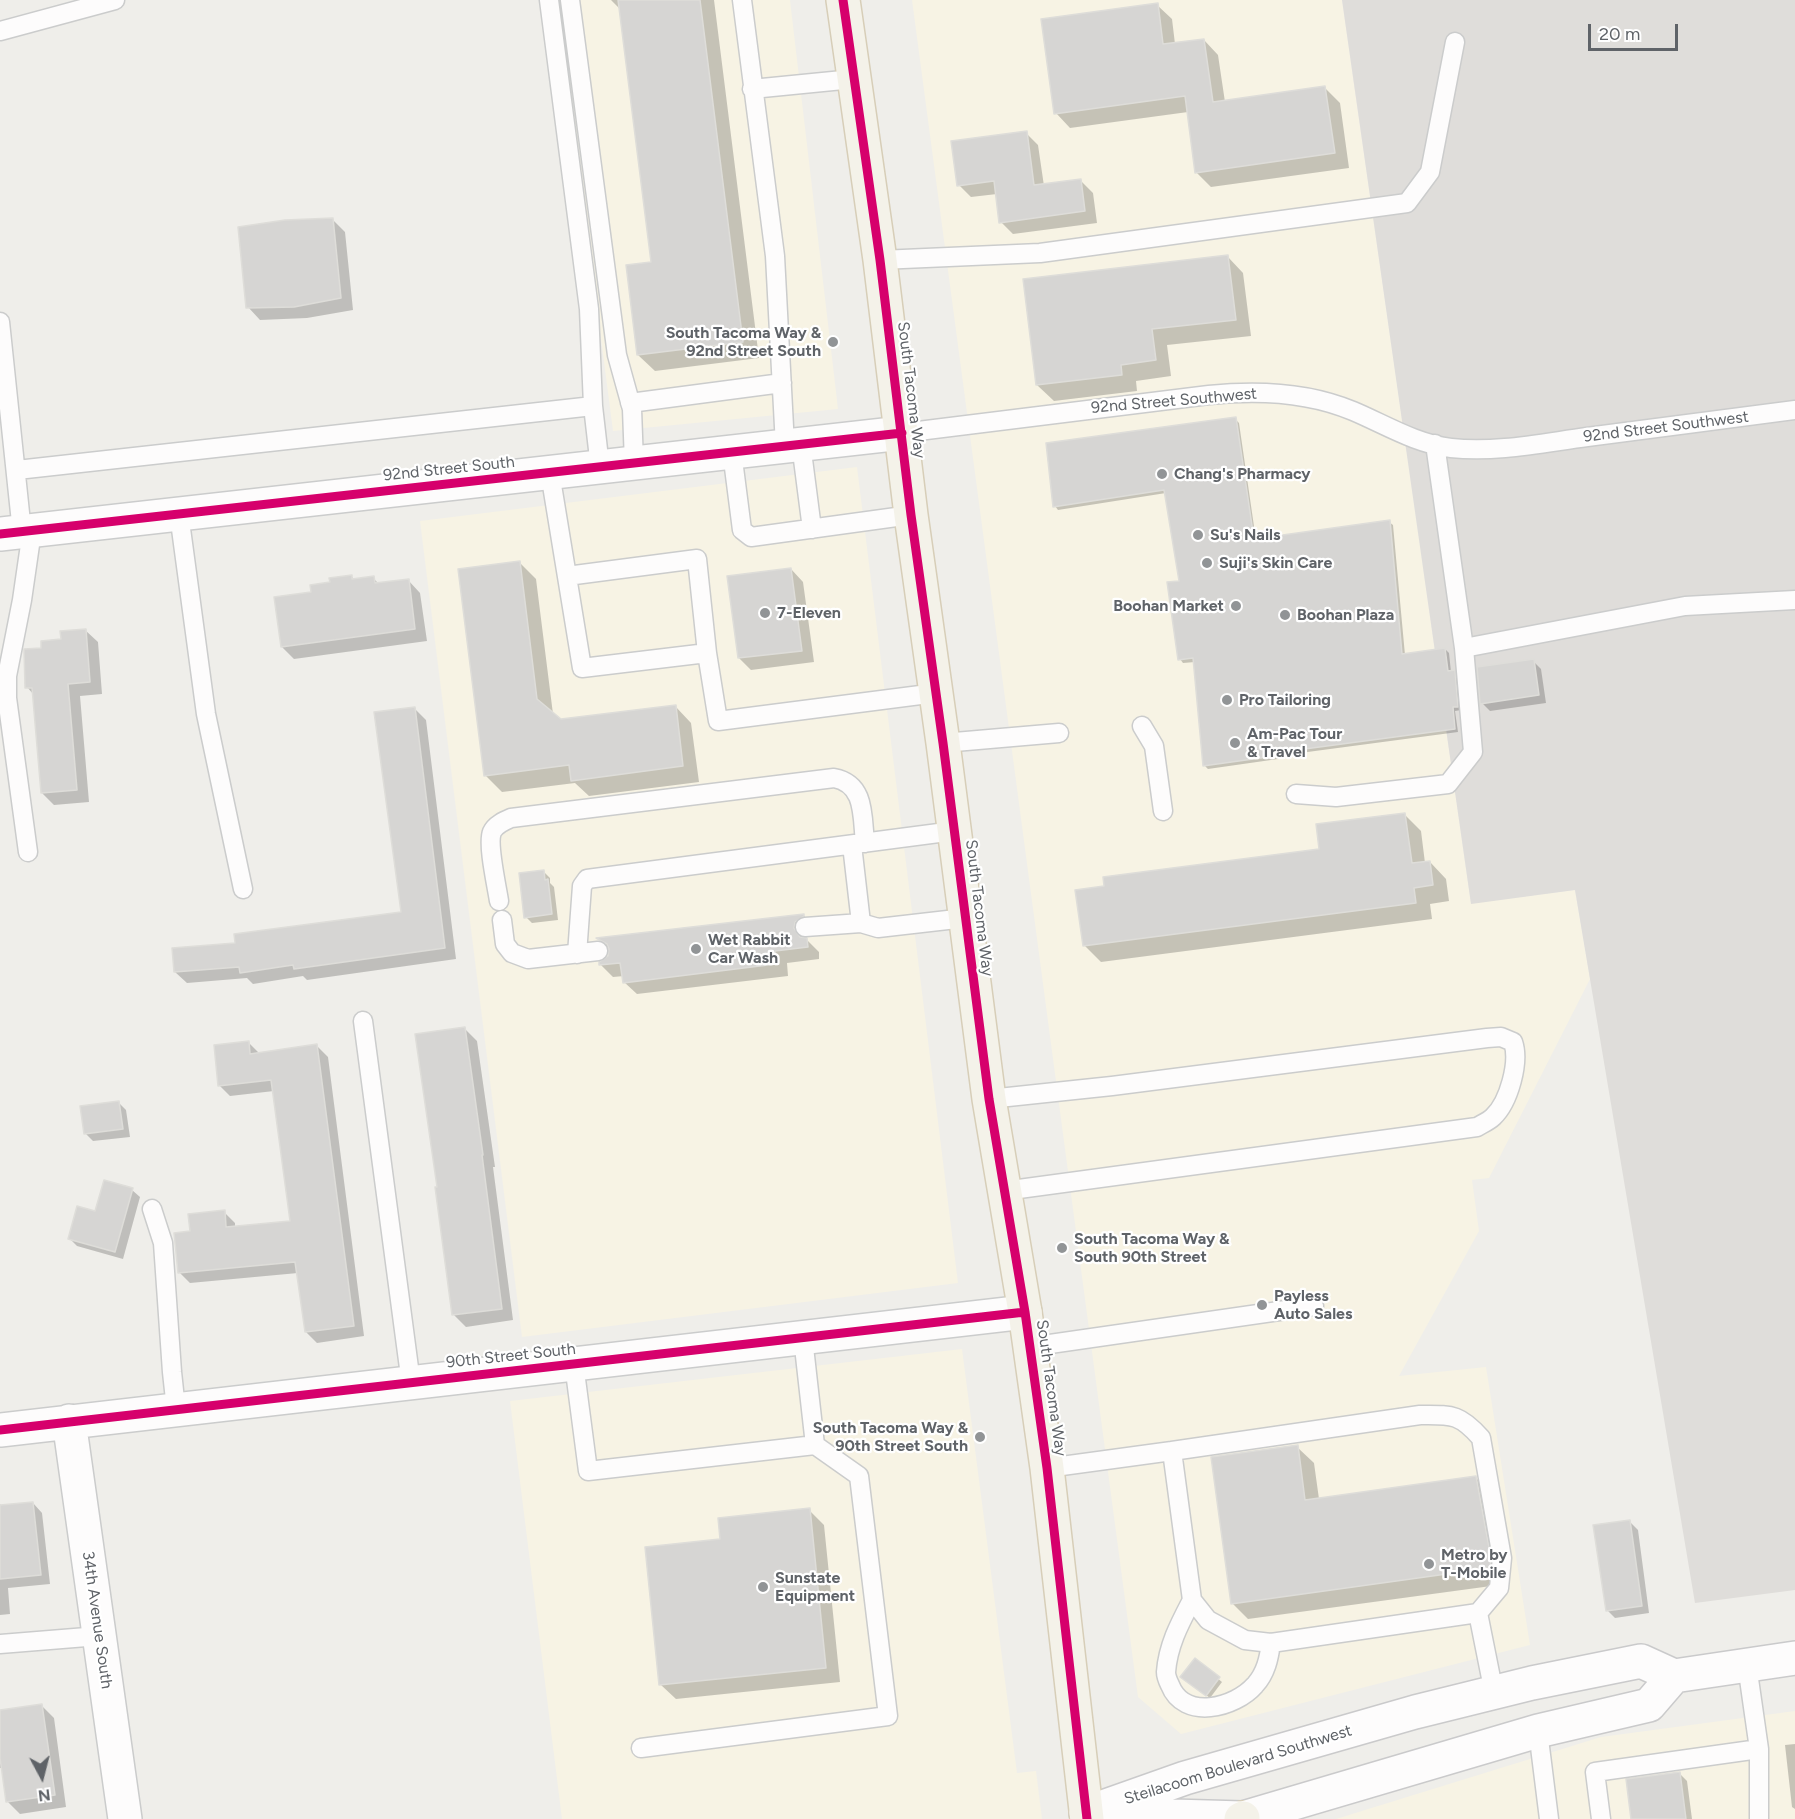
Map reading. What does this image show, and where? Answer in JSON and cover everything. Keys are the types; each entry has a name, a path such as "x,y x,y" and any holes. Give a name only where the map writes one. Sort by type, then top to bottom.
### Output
{"main road":[{"name":"South Tacoma Way","path":"843,0 880,260 911,515 989,1099 1025,1312 1047,1468 1086,1816"}],"street":[{"name":"92nd Street South","path":"18,532 902,433"},
{"name":"90th Street South","path":"0,1430 1025,1312"},
{"name":"34th Avenue South","path":"69,1421 125,1819"},
{"path":"1674,1676 1795,1658"},
{"name":"Steilacoom Boulevard Southwest","path":"1641,1661 1674,1676 1649,1705 1538,1731 1242,1819 1086,1816 1185,1778 1416,1712 1494,1693 1641,1661"}],"lane":[{"path":"0,32 115,0"},
{"path":"549,0 589,309 593,406 600,467"},
{"path":"570,0 617,355 630,403 634,464"},
{"path":"742,0 775,256 782,383 812,529"},
{"path":"880,260 1040,253 1407,203 1430,172 1455,42"},
{"path":"752,89 853,79"},
{"path":"0,322 17,470 22,600 7,676 7,699 28,852"},
{"path":"630,403 782,383"},
{"name":"92nd Street Southwest","path":"902,433 1248,392 1275,393 1331,404 1351,410 1407,435 1448,448 1469,449 1520,446 1795,410"},
{"path":"17,470 593,406"},
{"path":"1296,794 1336,797 1448,784 1473,752 1464,648 1435,444"},
{"path":"732,452 742,530 751,537 911,515"},
{"path":"550,473 582,668 707,653"},
{"path":"178,514 206,714 243,890"},
{"path":"567,576 697,559 707,653 718,721 936,693"},
{"path":"1464,648 1685,606 1795,600"},
{"path":"1142,726 1154,746 1163,811"},
{"path":"943,743 1059,732"},
{"path":"499,901 490,845 492,832 499,823 511,818 834,778 846,780 855,789 860,801 858,844 861,923"},
{"path":"577,954 582,886 587,879 954,831"},
{"path":"806,927 861,923 879,928 965,918"},
{"path":"502,921 505,944 512,953 528,959 598,951"},
{"path":"363,1021 411,1383"},
{"path":"989,1099 1112,1086 1487,1038 1501,1037 1513,1042 1516,1052 1516,1065 1508,1093 1494,1116 1477,1127 1004,1191"},
{"path":"152,1209 163,1243 176,1409"},
{"path":"1029,1347 1314,1306"},
{"path":"803,1338 815,1445"},
{"path":"574,1364 588,1471 815,1445 859,1476 888,1716 640,1748"},
{"path":"1047,1468 1420,1415 1450,1414 1468,1424 1481,1438 1502,1558 1499,1588 1478,1613 1270,1643 1245,1640 1208,1620 1192,1600 1172,1451"},
{"path":"1192,1600 1172,1639 1165,1675 1173,1693 1190,1705 1204,1708 1219,1706 1233,1702 1246,1694 1264,1671 1269,1658 1270,1643"},
{"path":"1478,1613 1494,1693"},
{"path":"0,1644 99,1636"},
{"path":"1747,1665 1759,1749 1759,1819"},
{"path":"1538,1731 1549,1819"},
{"path":"1601,1819 1595,1772 1759,1749"}],"shaded area":[{"path":"557,0 790,0 838,409 613,431"},
{"path":"912,0 1342,0 1471,903 1575,890 1590,979 1489,1178 1472,1180 1479,1231 1399,1376 1486,1367 1530,1645 1181,1734 1138,1697"},
{"path":"1342,0 1795,0 1795,1590 1695,1603 1575,890 1471,904"},
{"path":"857,467 958,1283 522,1337 420,521"},
{"name":"Sunstate Equipment","path":"962,1349 1017,1773 1036,1771 1042,1819 562,1819 510,1401"},
{"path":"1795,1711 1795,1819 1336,1819 1601,1737"}],"building":[{"path":"618,0 700,0 743,342 637,355 626,265 651,262"},
{"path":"1158,3 1163,44 1204,39 1213,102 1325,86 1335,153 1195,173 1185,96 1054,114 1041,19"},
{"path":"1027,131 1034,185 1081,179 1085,211 999,223 994,181 957,186 951,141"},
{"path":"333,218 341,298 294,307 246,308 238,227 285,220"},
{"path":"1228,255 1236,320 1152,329 1156,360 1121,365 1122,375 1036,385 1023,279"},
{"name":"Boohan Plaza","path":"1236,417 1254,539 1390,520 1402,654 1445,648 1448,671 1455,670 1458,707 1453,707 1455,729 1282,752 1282,755 1203,766 1193,658 1178,660 1167,582 1179,581 1164,490 1053,507 1046,443"},
{"path":"520,561 537,699 561,719 676,705 683,766 571,781 569,765 484,776 458,569"},
{"name":"7-Eleven","path":"791,568 802,651 738,658 727,576"},
{"path":"352,575 352,579 374,576 375,583 409,579 415,629 281,647 274,597 311,592 310,585 330,582 329,578"},
{"path":"86,629 90,682 68,684 77,790 41,793 32,688 25,688 24,649 41,648 41,641 61,639 60,631"},
{"path":"1534,659 1539,695 1480,704 1477,667"},
{"path":"415,707 445,948 294,969 293,965 240,973 239,967 174,972 172,948 235,943 234,934 401,912 374,712"},
{"path":"1405,813 1412,863 1430,861 1433,885 1414,888 1416,903 1083,946 1075,890 1104,886 1103,877 1319,849 1316,824"},
{"path":"544,870 545,880 548,879 552,914 524,918 519,873"},
{"name":"Wet Rabbit Car Wash","path":"804,914 795,922 794,928 800,937 807,938 808,947 775,951 776,964 623,983 620,963 599,965 599,962 608,956 609,949 607,944 596,938"},
{"path":"465,1027 502,1309 452,1315 435,1187 437,1187 415,1034"},
{"path":"249,1041 250,1054 317,1044 354,1326 305,1332 295,1262 178,1273 174,1233 190,1231 188,1214 225,1210 226,1227 290,1221 271,1080 218,1086 214,1045"},
{"path":"119,1101 123,1129 84,1134 80,1106"},
{"path":"104,1180 133,1188 115,1252 68,1239 77,1206 95,1211"},
{"path":"1298,1445 1305,1500 1476,1476 1491,1558 1490,1568 1231,1604 1211,1457"},
{"path":"33,1502 41,1575 0,1579 0,1505"},
{"path":"810,1508 826,1668 659,1685 645,1547 720,1539 718,1518"},
{"path":"1630,1520 1642,1606 1606,1611 1593,1525"},
{"path":"1195,1658 1220,1677 1206,1696 1180,1677"},
{"path":"42,1704 55,1795 6,1802 0,1758 0,1710"},
{"path":"1680,1772 1686,1819 1631,1819 1626,1779"}],"cycle path":[{"path":"843,0 880,260 911,515 989,1099 1025,1312 1047,1468 1087,1819"},
{"path":"0,534 902,433"},
{"path":"0,1430 1025,1312"}],"place":[{"name":"South Tacoma Way & 92nd Street South","path":"833,342"},
{"name":"Chang's Pharmacy","path":"1162,474"},
{"name":"Su's Nails","path":"1198,535"},
{"name":"Suji's Skin Care","path":"1207,563"},
{"name":"Boohan Market","path":"1236,606"},
{"name":"7-Eleven","path":"765,613"},
{"name":"Boohan Plaza","path":"1285,615"},
{"name":"Pro Tailoring","path":"1227,700"},
{"name":"Am-Pac Tour & Travel","path":"1235,743"},
{"name":"Wet Rabbit Car Wash","path":"696,949"},
{"name":"South Tacoma Way & South 90th Street","path":"1062,1248"},
{"name":"Payless Auto Sales","path":"1262,1305"},
{"name":"South Tacoma Way & 90th Street South","path":"980,1437"},
{"name":"Metro by T-Mobile","path":"1429,1564"},
{"name":"Sunstate Equipment","path":"763,1587"}]}
